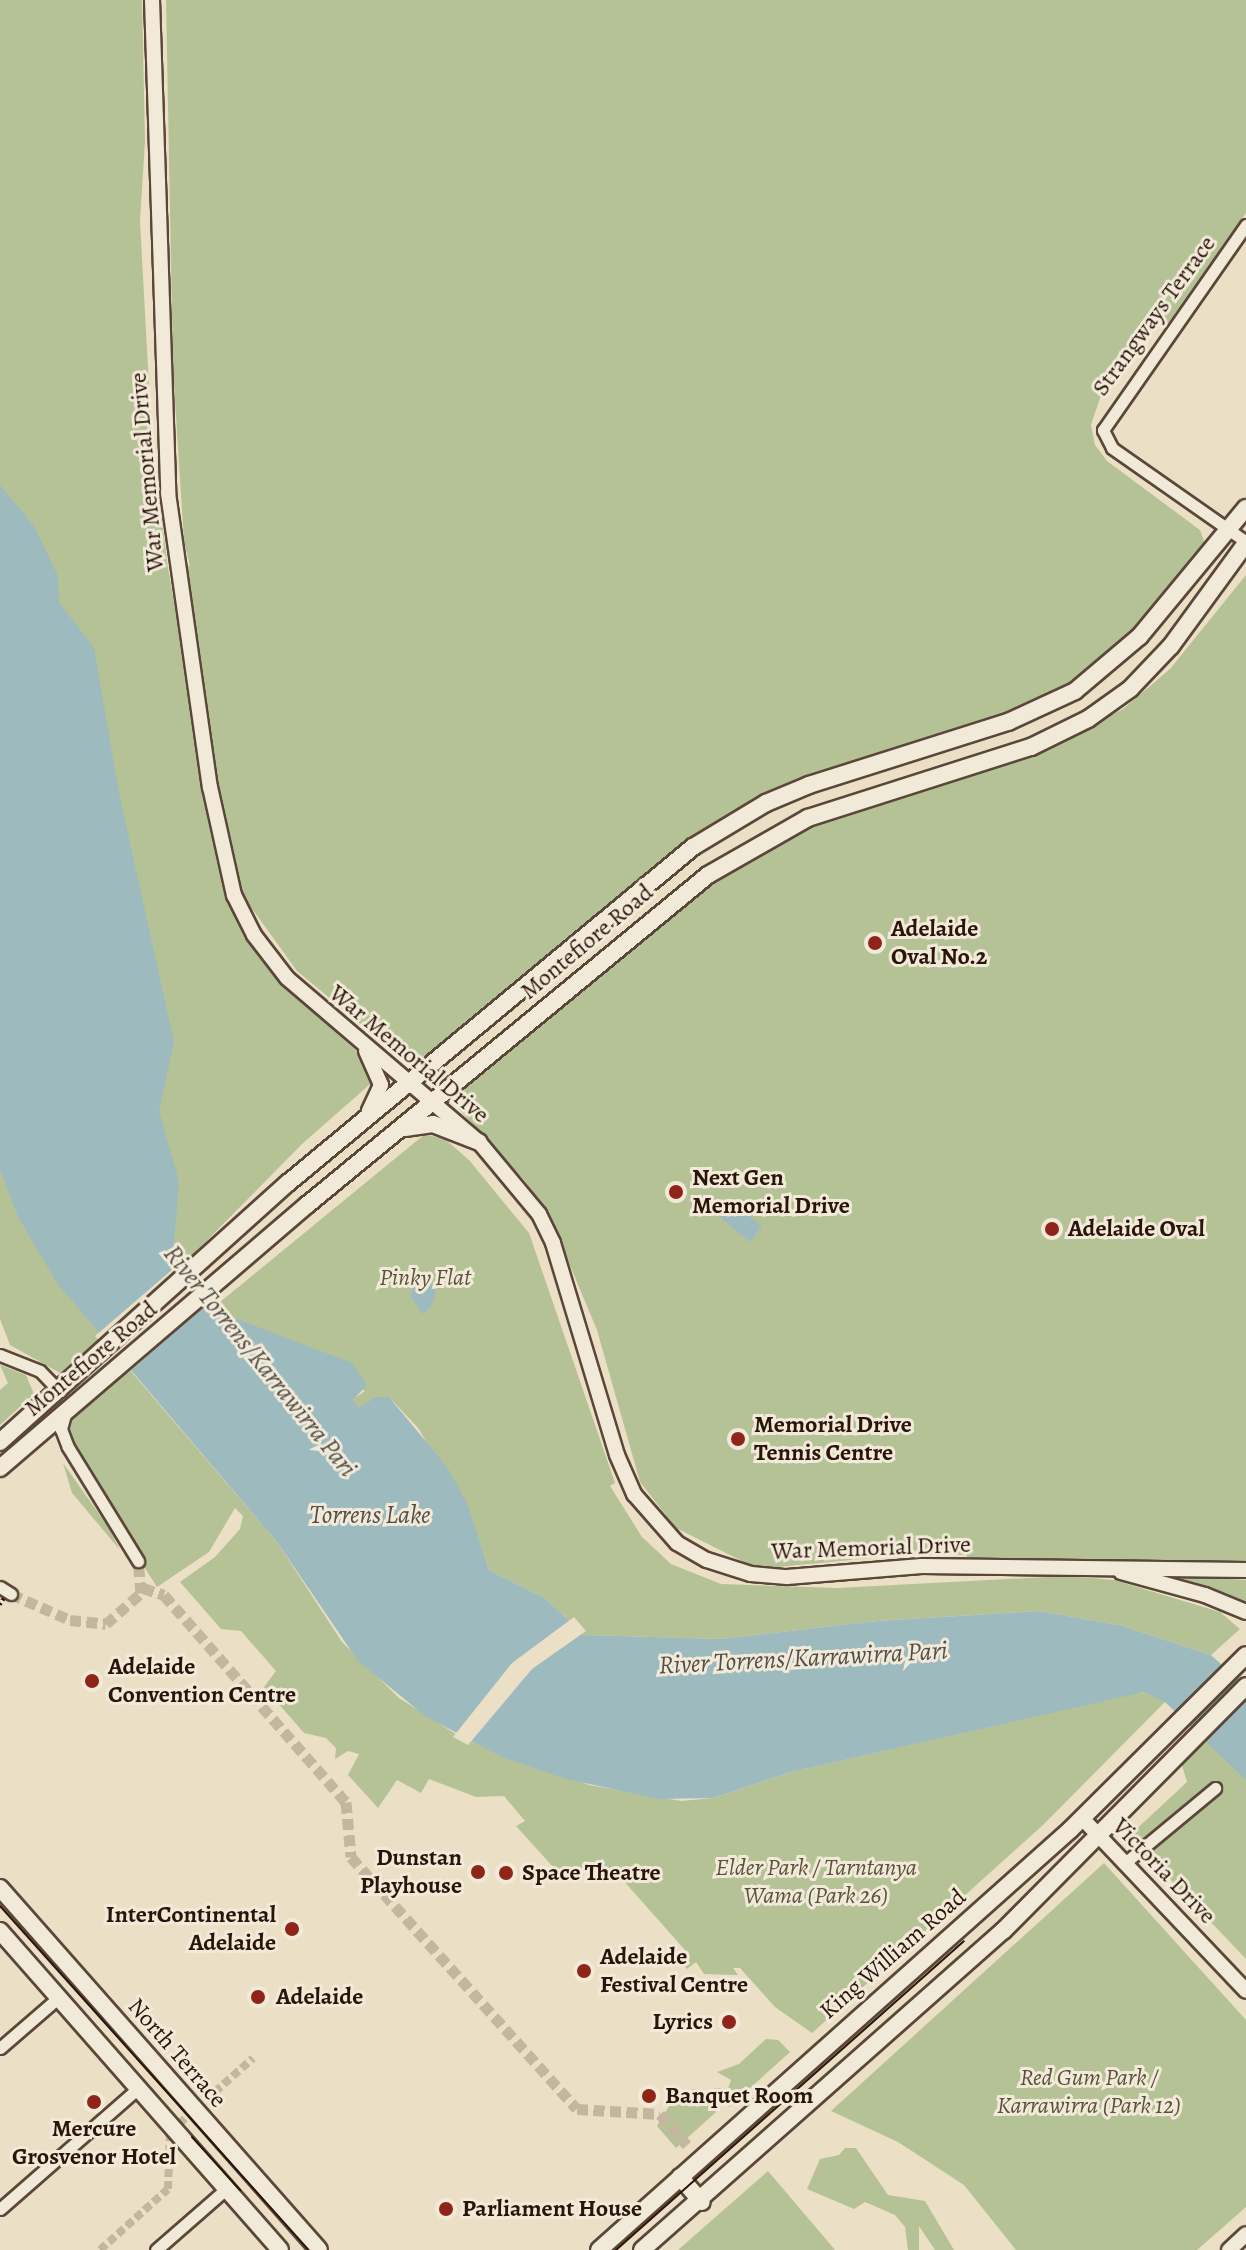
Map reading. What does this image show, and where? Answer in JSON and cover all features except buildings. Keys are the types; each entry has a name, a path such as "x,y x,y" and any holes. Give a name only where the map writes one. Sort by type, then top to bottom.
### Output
{"main road":[{"name":"Montefiore Road","path":"0,1442 87,1367 288,1183 693,847 766,803 1029,714 1092,680 1140,636 1226,528 1246,508"},
{"name":"Montefiore Road","path":"0,1468 307,1205 730,859 808,818 1031,747 1110,704 1171,646 1246,542"},
{"path":"906,755 914,783"},
{"path":"389,1137 422,1122 479,1142"},
{"name":"King William Road","path":"599,2250 1082,1818 1246,1655"},
{"path":"642,2250 702,2202 1003,1931 1246,1686"},
{"name":"North Terrace","path":"0,1888 319,2250"},
{"path":"0,1931 280,2250"},
{"path":"59,1997 80,1978"},
{"path":"680,2177 702,2202"}],"street":[{"name":"War Memorial Drive","path":"152,0 162,421 181,594 219,837 234,895 263,949 287,978 434,1100 479,1142 528,1198 546,1227 624,1474 647,1513 677,1543 732,1570 777,1577 922,1566 1246,1570"},
{"name":"Strangways Terrace","path":"1226,528 1112,448 1103,435 1109,416 1246,225"},
{"path":"1226,528 1246,542"},
{"path":"356,1037 381,1085 376,1102 360,1122"},
{"path":"0,1355 40,1371 59,1391"},
{"path":"65,1414 61,1429 68,1447 138,1561"},
{"path":"34,1440 49,1436 68,1447"},
{"path":"1093,1566 1205,1595 1246,1612"},
{"path":"1126,1862 1215,1788"},
{"name":"Victoria Drive","path":"1082,1818 1246,1991"},
{"path":"0,2048 59,1997"},
{"path":"0,2209 138,2088"},
{"path":"156,2250 226,2189"},
{"path":"1229,2250 1246,2234"}],"green space":[{"path":"0,0 142,0 145,141 140,221 151,423 167,562 217,850 229,899 257,954 281,983 362,1056 376,1079 302,1144 163,1285 60,1373 10,1345 0,1319"},
{"path":"166,0 1246,0 1246,213 1166,326 1155,321 1102,392 1091,425 1095,445 1107,461 1200,530 1206,546 1118,655 1061,696 801,783 681,855 416,1064 409,1064 297,971 235,885 182,567 190,566 184,541 173,369"},
{"path":"1246,575 1246,1562 970,1560 966,1555 913,1554 758,1569 676,1528 640,1482 597,1330 551,1220 525,1181 457,1107 466,1099 461,1089 659,925 728,873 797,832 1029,758 1123,709 1170,669"},
{"name":"Pinky Flat","path":"425,1134 446,1140 469,1160 529,1233 615,1483 610,1486 642,1537 671,1564 721,1584 837,1588 1067,1576 1114,1580 1220,1612 1240,1629 1211,1655 1123,1626 1040,1611 877,1621 721,1639 584,1635 545,1598 489,1570 478,1537 419,1429 389,1397 375,1397 359,1409 352,1400 365,1391 214,1307"},
{"name":"Elder Park / Tarntanya Wama (Park 26)","path":"124,1363 277,1542 342,1642 399,1698 459,1736 589,1785 681,1801 713,1798 787,1773 1135,1693 1150,1692 1165,1702 1043,1825 812,2033 775,2007 740,1968 733,1968 738,1975 704,1974 696,1962 687,1969 674,1954 685,1950 614,1870 555,1869 516,1826 525,1821 504,1796 476,1797 429,1779 421,1793 397,1780 378,1808 348,1775 359,1754 348,1751 335,1759 336,1748 326,1738 304,1733 264,1687 276,1671 241,1631 221,1629 180,1582 215,1557 240,1529 243,1516 235,1508 209,1552 157,1587 68,1447 65,1414"},
{"path":"0,1365 26,1375 34,1394 0,1425 0,1390 8,1383"},
{"path":"63,1463 109,1528 120,1550 72,1493"},
{"path":"1159,1574 1246,1580 1246,1604 1159,1577"},
{"path":"1246,1686 1246,1959 1129,1836 1187,1782 1178,1752"},
{"name":"Red Gum Park / Karrawirra (Park 12)","path":"1104,1863 1246,2020 1246,2207 1197,2250 1016,2250 964,2185 898,2142 831,2111"},
{"path":"766,2039 778,2040 790,2052 729,2107 714,2088 728,2089 731,2080 717,2072 739,2064"},
{"path":"692,2089 703,2090 716,2112 676,2148 657,2126 671,2103"},
{"path":"845,2148 856,2148 888,2195 925,2201 954,2250 935,2250 919,2226 919,2250 908,2250 905,2227 895,2215 865,2202 854,2209 807,2189 820,2159 839,2155"},
{"path":"768,2171 835,2250 678,2250 719,2214"}],"water":[{"name":"Torrens Lake","path":"0,485 34,526 58,576 59,602 94,648 119,793 174,1042 159,1111 179,1182 173,1255 189,1284 229,1316 352,1363 367,1385 353,1400 359,1408 375,1397 389,1397 447,1467 467,1503 489,1570 545,1598 584,1635 721,1639 877,1621 1040,1611 1123,1626 1211,1655 1246,1687 1246,1780 1165,1702 1144,1692 787,1773 713,1798 659,1799 566,1779 502,1757 425,1716 358,1661 277,1542 57,1283 18,1217 0,1169"},
{"path":"727,1199 762,1226 750,1242 715,1213"},
{"path":"421,1273 431,1277 436,1293 431,1307 422,1314 410,1295"}],"pier":[{"path":"181,1262 212,1300 128,1373 95,1336"},
{"path":"574,1617 586,1631 532,1669 468,1745 453,1737 512,1663"}],"tunnel":[{"path":"11,1594 70,1620 106,1624 141,1593 138,1561"},
{"path":"143,1588 164,1595 346,1802 351,1857 577,2109 660,2114 687,2145"},
{"path":"100,2250 168,2189 170,2132 253,2058"}],"tram line":[{"path":"0,1906 309,2250"},
{"path":"616,2250 964,1941"},
{"path":"192,2137 240,2190"}],"place":[{"name":"Adelaide Oval No.2","path":"875,943"},
{"name":"Next Gen Memorial Drive","path":"676,1192"},
{"name":"Adelaide Oval","path":"1052,1229"},
{"name":"Memorial Drive Tennis Centre","path":"738,1439"},
{"name":"Adelaide Convention Centre","path":"92,1681"},
{"name":"Dunstan Playhouse","path":"478,1872"},
{"name":"Space Theatre","path":"506,1873"},
{"name":"InterContinental Adelaide","path":"292,1929"},
{"name":"Adelaide Festival Centre","path":"584,1971"},
{"name":"Adelaide","path":"258,1997"},
{"name":"Lyrics","path":"729,2022"},
{"name":"Banquet Room","path":"649,2096"},
{"name":"Mercure Grosvenor Hotel","path":"94,2102"},
{"name":"Parliament House","path":"446,2209"}],"water label":[{"name":"River Torrens/Karrawirra Pari","path":"260,1361"},
{"name":"River Torrens/Karrawirra Pari","path":"803,1658"}]}
